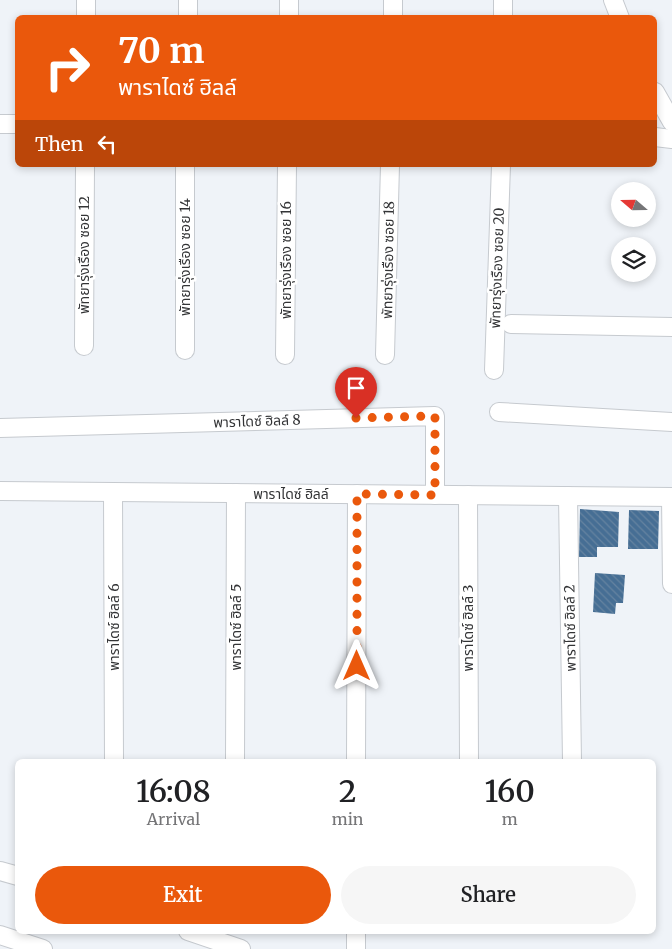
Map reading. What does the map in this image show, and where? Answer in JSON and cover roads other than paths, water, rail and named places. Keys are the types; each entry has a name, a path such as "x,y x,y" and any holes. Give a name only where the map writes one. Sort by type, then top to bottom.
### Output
{"street":[{"path":"86,0 86,15"},
{"path":"188,0 188,15"},
{"path":"289,0 289,15"},
{"path":"393,0 393,15"},
{"path":"503,0 503,15"},
{"path":"613,0 619,15"},
{"path":"657,96 672,122"},
{"path":"0,124 15,124"},
{"path":"657,138 672,139"},
{"name":"พัทยารุ่งเรือง ซอย 12","path":"84,346 85,167"},
{"name":"พัทยารุ่งเรือง ซอย 14","path":"185,167 185,350"},
{"name":"พัทยารุ่งเรือง ซอย 16","path":"286,167 286,355"},
{"name":"พัทยารุ่งเรือง ซอย 18","path":"385,356 390,167"},
{"name":"พัทยารุ่งเรือง ซอย 20","path":"494,370 501,167"},
{"path":"511,324 672,327"},
{"path":"499,412 672,422"},
{"name":"พาราไดซ์ ฮิลล์ 8","path":"0,428 435,416 435,495"},
{"name":"พาราไดซ์ ฮิลล์","path":"0,491 672,497"},
{"name":"พาราไดซ์ ฮิลล์ 6","path":"113,492 114,759"},
{"name":"พาราไดซ์ ฮิลล์ 5","path":"235,759 236,493"},
{"path":"356,759 357,494"},
{"name":"พาราไดซ์ ฮิลล์ 3","path":"468,495 469,759"},
{"name":"พาราไดซ์ ฮิลล์ 2","path":"568,496 572,759"},
{"path":"672,497 672,584"},
{"path":"0,871 15,875"},
{"path":"201,934 237,942"},
{"path":"356,934 356,949"},
{"path":"0,935 42,949"}]}
